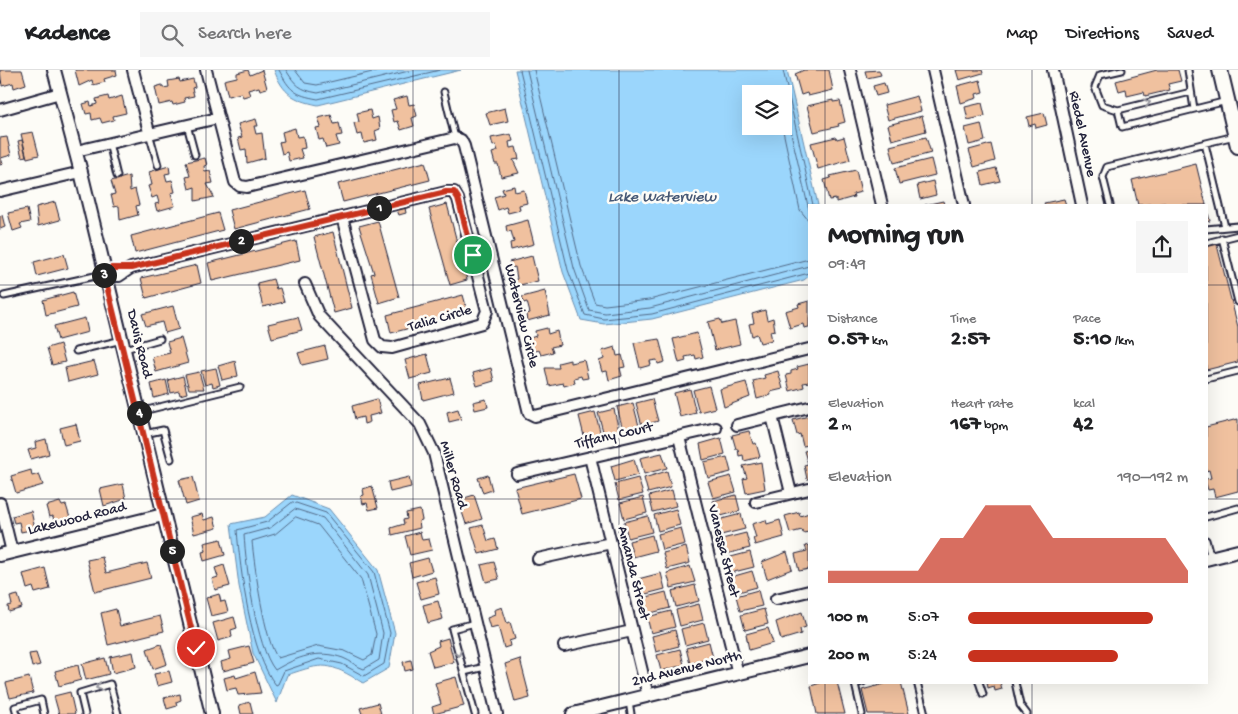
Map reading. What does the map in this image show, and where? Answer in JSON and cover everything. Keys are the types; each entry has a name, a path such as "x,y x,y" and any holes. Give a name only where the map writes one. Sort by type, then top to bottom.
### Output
{"main road":[{"path":"1220,70 1237,141"}],"street":[{"name":"Davis Road","path":"54,70 76,150 104,274 123,344 212,714"},
{"path":"134,70 149,132"},
{"path":"206,70 235,182 240,186 247,187 455,138"},
{"path":"850,70 882,204"},
{"path":"933,70 964,204"},
{"name":"Riedel Avenue","path":"1053,70 1082,204"},
{"path":"0,110 60,93"},
{"path":"76,150 149,132 218,118"},
{"name":"Waterview Circle","path":"455,138 461,140 464,146 529,413 535,416 808,349"},
{"path":"0,191 81,172"},
{"name":"Talia Circle","path":"104,274 119,276 131,268 342,217 446,192 454,192 458,198 487,311 486,318 482,323 392,348 382,347 375,340 342,217"},
{"name":"Miller Road","path":"305,284 320,316 420,424 434,453 486,667 494,714"},
{"path":"737,425 808,407"},
{"path":"772,416 791,493"},
{"name":"Tiffany Court","path":"517,474 716,428"},
{"name":"Vanessa Street","path":"679,436 738,674"},
{"name":"Amanda Street","path":"590,457 648,696"},
{"path":"756,502 808,489"},
{"path":"0,503 6,554"},
{"name":"Lakewood Road","path":"6,554 163,515"},
{"path":"538,560 611,543"},
{"path":"1208,558 1238,551"},
{"path":"776,599 808,591"},
{"path":"564,646 632,631"},
{"name":"2nd Avenue North","path":"573,714 808,656"}],"lane":[{"path":"1122,70 1100,75 1095,87 1102,105 1118,110 1191,92"},
{"path":"1188,70 1194,109"},
{"path":"444,92 455,138"},
{"path":"1118,110 1122,127 1227,101"},
{"path":"187,124 195,155"},
{"path":"149,132 158,165"},
{"path":"1110,204 1104,177 1107,168 1204,144 1237,141"},
{"path":"109,142 118,176"},
{"path":"1204,144 1226,227"},
{"path":"1208,230 1238,226"},
{"path":"1208,242 1238,235"},
{"path":"1222,238 1238,302"},
{"path":"4,296 104,274"},
{"path":"76,351 160,339"},
{"path":"1208,378 1238,371"},
{"path":"138,412 240,387"},
{"path":"144,434 163,430 172,459"},
{"path":"1208,516 1238,508"},
{"path":"475,622 452,629 475,714"},
{"path":"464,672 486,667"},
{"path":"85,714 80,693 110,684 118,714"},
{"path":"855,684 862,714"},
{"path":"918,684 925,714"},
{"path":"980,684 982,694"},
{"path":"1015,684 1020,705 1027,714"},
{"path":"16,714 15,706 41,700 44,714"},
{"path":"629,700 631,714"}],"water":[{"path":"274,70 461,70 318,105 302,101 290,95 281,85"},
{"name":"Lake Waterview","path":"515,70 787,70 790,85 742,85 742,135 792,135 792,92 818,204 808,204 808,277 804,280 652,319 604,324 581,320 563,272"},
{"path":"292,495 329,509 378,570 395,633 389,668 363,683 342,671 326,666 310,668 287,675 277,703 253,653 239,586 231,524 265,517"}],"building":[{"path":"0,70 22,70 26,84 14,88 13,83 2,86"},
{"path":"75,70 116,70 117,75 104,79 105,82 93,85 92,80 79,86"},
{"path":"248,70 250,75 262,70 267,88 260,90 259,87 248,90 250,95 243,97 241,93 228,96 224,80 237,77 237,73"},
{"path":"804,70 829,70 833,90 808,96 807,93 801,95 795,74"},
{"path":"879,70 881,75 867,78 865,71"},
{"path":"956,70 982,70 983,73 959,80"},
{"path":"1157,70 1178,70 1181,81 1168,84 1170,90 1145,96 1144,92 1127,96 1126,89 1119,91 1116,81"},
{"path":"179,79 180,82 193,79 195,87 192,88 194,96 184,98 185,102 173,105 172,102 159,105 155,87 162,85 163,88 169,87 168,81"},
{"path":"980,80 983,92 976,94 977,98 961,103 957,86"},
{"path":"884,83 887,93 876,96 873,86"},
{"path":"108,96 109,100 122,96 126,113 113,116 114,120 102,123 100,118 92,120 91,113 86,114 83,104 90,102 91,106 97,104 96,99"},
{"path":"407,96 409,105 414,104 417,116 412,118 414,126 401,130 398,121 394,122 391,110 396,109 393,100"},
{"path":"917,96 921,111 888,120 884,105"},
{"path":"833,100 833,102 840,101 845,122 838,124 839,126 814,132 807,106"},
{"path":"982,103 985,116 968,120 965,107"},
{"path":"505,108 508,121 490,125 486,113"},
{"path":"370,110 372,119 378,117 380,129 375,131 377,140 364,143 362,134 357,135 354,123 359,122 357,113"},
{"path":"1044,113 1047,125 1036,128 1035,124 1029,126 1027,117"},
{"path":"331,115 334,124 339,123 342,135 336,136 339,145 326,148 323,139 319,140 316,128 321,127 318,118"},
{"path":"922,116 926,131 892,140 888,125"},
{"path":"256,119 258,126 254,126 256,134 262,133 265,158 247,163 246,149 241,150 238,138 242,137 238,124"},
{"path":"981,124 985,141 969,145 965,128"},
{"path":"295,128 297,137 303,136 305,148 300,149 303,158 289,161 287,152 282,154 279,142 284,141 282,132"},
{"path":"33,132 39,155 27,158 21,134"},
{"path":"511,134 513,141 509,142 510,148 516,147 519,159 513,160 519,173 501,177 498,164 495,164 492,153 498,151 496,145 493,146 491,138"},
{"path":"7,137 11,155 1,158 3,164 0,165 0,138"},
{"path":"836,137 837,139 844,137 850,160 818,169 811,143"},
{"path":"926,137 931,153 894,163 890,146"},
{"path":"22,140 26,156 22,157 18,141"},
{"path":"991,144 995,161 974,167 969,150"},
{"path":"205,158 207,165 204,166 205,172 210,171 213,183 207,184 214,197 195,201 195,187 189,189 186,177 190,176 186,162"},
{"path":"931,159 935,175 899,184 895,168"},
{"path":"425,162 430,180 343,202 338,184"},
{"path":"1196,164 1206,204 1138,204 1132,180"},
{"path":"169,166 170,173 165,174 167,181 172,180 175,192 171,193 175,206 157,211 155,204 159,203 157,196 152,198 148,186 152,185 149,172"},
{"path":"996,168 1000,181 983,185 980,172"},
{"path":"856,170 861,192 853,194 854,197 836,202 836,199 829,200 824,180 831,178 830,176"},
{"path":"129,176 130,191 135,189 139,205 136,206 138,215 120,220 119,206 114,207 111,195 115,194 111,181"},
{"path":"933,181 936,195 920,199 917,185"},
{"path":"514,186 515,192 524,190 527,203 519,205 520,210 508,213 506,207 498,210 494,197 504,194 502,189"},
{"path":"305,190 310,209 234,229 229,210"},
{"path":"1064,199 1066,204 1044,204"},
{"path":"943,201 944,204 930,204"},
{"path":"55,202 60,220 38,226 36,207"},
{"path":"447,204 467,280 450,285 429,209"},
{"path":"405,208 406,213 399,215 397,210"},
{"path":"27,209 30,222 20,224 22,228 13,231 8,213"},
{"path":"218,213 223,230 135,253 131,236"},
{"path":"2,215 5,227 0,229 0,216"},
{"path":"528,220 534,244 511,250 510,243 514,242 511,231 507,232 506,226"},
{"path":"378,221 399,297 379,303 371,274 374,273 359,226"},
{"path":"333,232 352,308 334,313 314,237"},
{"path":"296,241 300,260 212,281 208,263"},
{"path":"1216,241 1238,327 1238,362 1208,370 1208,243"},
{"path":"64,254 68,268 37,276 34,262"},
{"path":"532,256 538,281 515,286 514,280 517,279 515,267 511,268 509,262"},
{"path":"197,265 201,283 146,298 141,278"},
{"path":"273,279 276,289 280,288 284,302 263,307 257,283"},
{"path":"545,291 550,315 527,321 526,314 530,313 527,302 523,303 522,297"},
{"path":"73,292 77,307 46,315 43,300"},
{"path":"463,295 468,313 391,333 387,315"},
{"path":"808,301 808,327 804,328 803,324 790,328 785,311 799,307 798,304"},
{"path":"173,306 179,329 165,333 162,322 146,326 142,314"},
{"path":"765,310 767,320 773,318 775,330 770,331 772,340 760,343 757,334 752,336 749,324 754,323 752,314"},
{"path":"298,317 302,330 272,338 268,324"},
{"path":"85,318 88,332 58,340 54,326"},
{"path":"720,319 722,324 735,321 740,344 715,350 708,322"},
{"path":"547,328 548,334 557,331 560,345 551,347 553,352 541,355 539,350 531,352 527,339 536,336 535,331"},
{"path":"697,333 703,357 696,359 695,355 685,357 686,361 679,363 673,339"},
{"path":"181,338 188,363 156,372 152,357 170,353 167,342"},
{"path":"659,339 665,362 658,364 657,360 650,361 651,365 640,368 634,343"},
{"path":"60,344 65,362 52,365 47,348"},
{"path":"325,346 328,359 302,365 298,353"},
{"path":"615,347 617,356 622,355 625,367 620,368 622,376 609,380 607,371 602,372 599,361 604,359 602,351"},
{"path":"427,354 432,373 410,379 405,360"},
{"path":"570,360 570,363 584,360 588,378 582,379 581,376 574,378 575,383 564,386 563,383 549,386 545,368 559,368 558,363"},
{"path":"94,361 98,374 68,382 65,368"},
{"path":"235,361 238,376 222,380 218,366"},
{"path":"808,364 808,382 803,383 804,387 790,391 786,375 798,369 797,367"},
{"path":"216,368 220,385 213,387 212,383 205,385 201,371"},
{"path":"491,368 494,381 477,386 473,373"},
{"path":"778,371 783,389 770,392 771,395 757,399 753,381 765,378 764,375"},
{"path":"199,372 204,389 189,389 185,375"},
{"path":"183,376 187,393 180,395 179,391 171,393 168,380"},
{"path":"450,378 454,392 423,400 420,385"},
{"path":"166,380 169,394 154,398 151,384"},
{"path":"746,382 750,397 724,407 720,389"},
{"path":"709,386 715,408 699,412 693,390"},
{"path":"690,389 696,413 680,417 674,393"},
{"path":"377,399 381,413 369,416 370,422 364,424 363,417 355,419 352,406"},
{"path":"486,399 488,407 475,410 473,402"},
{"path":"652,399 658,421 642,426 636,403"},
{"path":"633,403 639,426 623,430 617,407"},
{"path":"458,409 461,419 449,422 447,412"},
{"path":"614,409 619,431 604,435 598,413"},
{"path":"595,412 601,435 585,440 579,416"},
{"path":"808,416 808,445 803,446 800,434 797,435 793,420"},
{"path":"1238,419 1238,491 1215,497 1213,489 1208,490 1208,479 1211,478 1208,470 1208,426"},
{"path":"76,424 80,441 64,445 60,428"},
{"path":"749,431 753,444 756,443 760,457 744,461 743,455 739,456 732,435"},
{"path":"721,438 725,454 703,460 700,444"},
{"path":"46,439 49,454 31,459 28,450 36,448 35,442"},
{"path":"808,450 808,464 804,451"},
{"path":"662,453 667,468 644,474 640,458"},
{"path":"727,457 731,472 708,478 704,462"},
{"path":"634,459 638,475 615,481 611,466"},
{"path":"761,462 765,489 746,493 743,479 747,478 743,466"},
{"path":"808,464 808,479 807,479 804,465"},
{"path":"31,470 32,476 39,474 43,485 16,493 11,476"},
{"path":"667,471 671,487 648,493 644,478"},
{"path":"574,474 581,499 522,514 515,488"},
{"path":"488,475 492,490 483,493 478,478"},
{"path":"731,476 736,492 713,498 708,482"},
{"path":"193,477 199,501 186,505 179,480"},
{"path":"409,477 411,487 390,492 388,482"},
{"path":"638,478 643,494 619,500 615,484"},
{"path":"123,484 126,499 104,506 100,489"},
{"path":"372,486 378,508 369,510 367,503 363,504 361,496 364,495 363,489"},
{"path":"672,490 676,506 653,512 649,496"},
{"path":"474,495 482,519 466,524 458,500"},
{"path":"736,495 740,511 717,517 713,501"},
{"path":"643,497 647,513 624,519 620,503"},
{"path":"60,502 62,506 66,505 70,518 54,522 53,516 49,517 46,506"},
{"path":"676,509 680,525 658,531 654,515"},
{"path":"420,510 422,520 419,521 420,528 392,535 391,528 404,524 403,520 407,519 406,513"},
{"path":"31,511 35,529 21,532 19,522 14,523 12,516"},
{"path":"799,512 800,516 808,513 808,532 803,533 802,530 790,533 785,516"},
{"path":"202,514 204,520 214,517 217,528 194,534 190,517"},
{"path":"741,514 745,529 721,535 718,520"},
{"path":"648,516 652,532 628,538 624,522"},
{"path":"766,520 767,524 780,520 784,537 755,545 753,538 756,538 752,524"},
{"path":"483,525 488,541 495,539 498,549 479,554 471,528"},
{"path":"681,528 685,544 662,550 658,534"},
{"path":"420,532 422,540 429,539 432,550 410,555 405,536"},
{"path":"746,533 750,548 726,554 722,539"},
{"path":"652,535 656,551 633,557 629,541"},
{"path":"221,539 225,555 204,561 202,552 206,551 204,543"},
{"path":"808,545 808,569 799,571 795,554 807,551 805,546"},
{"path":"686,547 690,563 667,569 663,553"},
{"path":"750,552 754,567 730,573 727,558"},
{"path":"787,552 792,569 767,579 762,562"},
{"path":"102,557 106,573 147,563 151,578 95,592 87,560"},
{"path":"428,558 432,571 412,577 409,563"},
{"path":"494,562 499,579 486,582 481,565"},
{"path":"224,565 230,586 215,590 212,579 218,577 215,568"},
{"path":"690,566 695,582 671,588 667,573"},
{"path":"45,568 50,589 35,593 33,587 27,589 23,574"},
{"path":"752,571 757,587 735,593 731,577"},
{"path":"661,573 665,589 642,595 638,579"},
{"path":"435,577 439,594 421,599 416,582"},
{"path":"695,585 699,601 676,607 672,591"},
{"path":"758,590 762,606 740,611 736,596"},
{"path":"666,592 670,608 647,614 643,598"},
{"path":"219,594 221,602 225,601 228,612 211,616 206,598"},
{"path":"18,595 22,608 9,612 8,606 12,605 10,597"},
{"path":"438,601 443,619 428,623 423,605"},
{"path":"699,604 703,620 680,626 676,610"},
{"path":"502,607 507,623 510,622 515,639 509,641 510,646 504,648 498,626 490,628 487,618 495,615 494,610"},
{"path":"116,609 120,626 160,616 164,631 108,645 101,613"},
{"path":"764,609 768,624 745,630 741,615"},
{"path":"671,611 675,627 651,633 647,617"},
{"path":"802,612 806,627 800,629 801,634 781,640 776,622"},
{"path":"234,617 237,628 231,630 232,637 218,641 213,623"},
{"path":"704,623 708,639 685,645 681,629"},
{"path":"768,628 773,643 749,650 746,634"},
{"path":"675,630 679,646 656,652 652,636"},
{"path":"448,638 454,662 433,667 428,651 439,646 438,641"},
{"path":"709,642 713,658 690,664 686,648"},
{"path":"161,644 167,664 153,669 147,649"},
{"path":"249,646 254,663 223,671 221,662 231,659 229,651"},
{"path":"680,649 684,665 661,671 657,655"},
{"path":"133,652 136,667 113,673 110,657"},
{"path":"36,653 40,665 32,667 29,654"},
{"path":"105,658 109,674 86,680 82,664"},
{"path":"520,659 530,698 515,702 505,664"},
{"path":"411,660 413,669 405,671 403,662"},
{"path":"78,665 81,680 59,686 55,671"},
{"path":"169,671 172,682 157,686 154,674"},
{"path":"255,672 261,693 238,695 236,688 227,690 224,678 235,675 236,678"},
{"path":"29,677 33,693 10,698 6,683"},
{"path":"456,677 464,706 434,714 432,707 441,704 435,683"},
{"path":"817,684 838,684 845,714 817,714 811,686"},
{"path":"884,684 902,684 909,714 868,714 862,690"},
{"path":"987,684 1001,684 1002,689 995,691 994,686 988,688"},
{"path":"70,692 75,714 59,714 54,696"},
{"path":"180,694 181,700 176,702 177,706 167,709 164,698"},
{"path":"250,702 253,714 241,714 239,705"},
{"path":"378,703 381,714 362,714 360,708"}],"route":[{"path":"196,648 122,340 104,274 111,268 131,268 446,192 454,192 458,198 473,255"}]}
